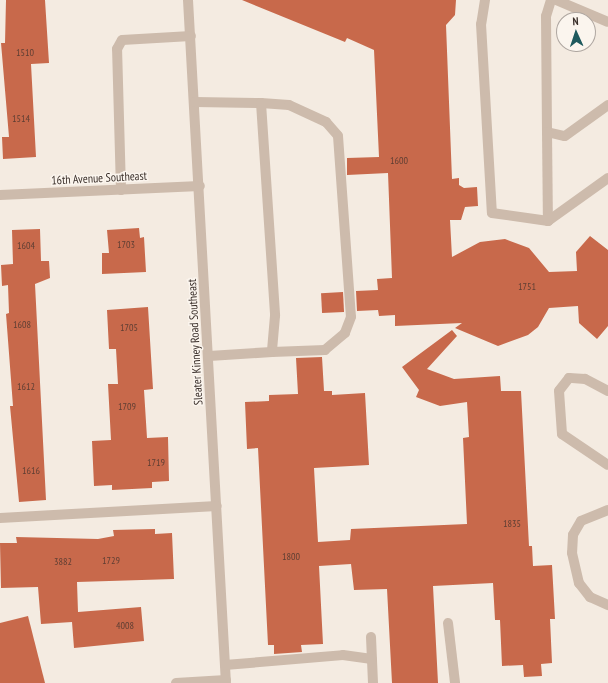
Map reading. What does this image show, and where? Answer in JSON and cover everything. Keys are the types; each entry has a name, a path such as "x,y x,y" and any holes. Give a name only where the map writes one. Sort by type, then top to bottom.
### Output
{"street":[{"name":"Sleater Kinney Road Southeast","path":"188,0 200,186 226,682"},
{"path":"485,0 481,24 492,214 548,221 608,178"},
{"path":"548,221 546,16 551,0"},
{"path":"556,0 608,22"},
{"path":"120,190 117,49 122,40 191,36"},
{"path":"195,102 261,103 289,106 326,122 338,136 351,317 345,333 325,350 209,356"},
{"path":"261,103 275,316 272,352"},
{"path":"547,132 565,136 608,105"},
{"name":"16th Avenue Southeast","path":"0,196 200,186"},
{"path":"608,391 585,379 569,378 559,391 562,434 608,465"},
{"path":"0,518 66,513 217,506"},
{"path":"608,510 581,520 573,535 572,553 579,583 590,597 608,605"},
{"path":"448,623 455,683"},
{"path":"371,637 373,683"},
{"path":"226,665 343,655 372,659"},
{"path":"176,683 226,682"}],"building":[{"path":"6,0 45,0 49,63 31,64 36,157 3,159 2,137 9,137 1,43 5,43"},
{"path":"242,0 456,0 455,15 446,25 452,179 459,178 459,185 464,188 477,187 478,206 465,207 461,220 450,220 452,257 480,242 505,239 529,248 549,272 577,271 576,252 590,236 608,250 608,326 597,339 579,323 578,306 549,308 538,327 528,335 498,346 455,328 462,323 395,326 395,315 379,316 378,310 357,311 356,291 378,290 377,279 392,278 388,173 347,175 347,158 379,157 374,50 347,38 345,42"},
{"path":"139,228 140,238 144,237 146,272 102,274 102,253 109,253 107,230"},
{"path":"40,229 41,261 49,261 50,278 35,284 46,500 19,502 10,406 13,406 6,314 9,313 8,285 2,286 1,265 13,264 12,230"},
{"path":"343,292 344,312 322,313 321,293"},
{"path":"148,307 153,389 144,390 147,438 168,437 169,481 152,482 152,488 112,490 112,485 94,486 92,441 111,440 108,384 118,384 116,349 109,349 107,310"},
{"path":"452,330 457,336 427,369 454,379 500,376 501,391 521,391 529,546 532,546 533,566 552,565 555,619 550,619 552,663 541,664 542,676 524,677 523,665 502,666 500,620 495,620 493,583 433,586 438,683 392,683 387,589 354,590 351,564 319,566 323,644 301,645 302,652 274,654 274,645 268,645 258,448 247,449 245,402 269,401 269,395 298,394 296,358 322,357 324,391 332,391 332,395 365,393 369,465 314,468 318,542 350,540 351,529 467,524 463,438 469,437 467,402 440,406 416,397 419,390 402,367"},
{"path":"155,529 155,534 172,533 174,579 77,582 78,612 141,607 144,641 74,648 72,622 41,624 38,587 1,588 0,543 17,543 16,537 98,539 114,536 113,530"},
{"path":"28,616 45,683 0,683 0,623"}]}
